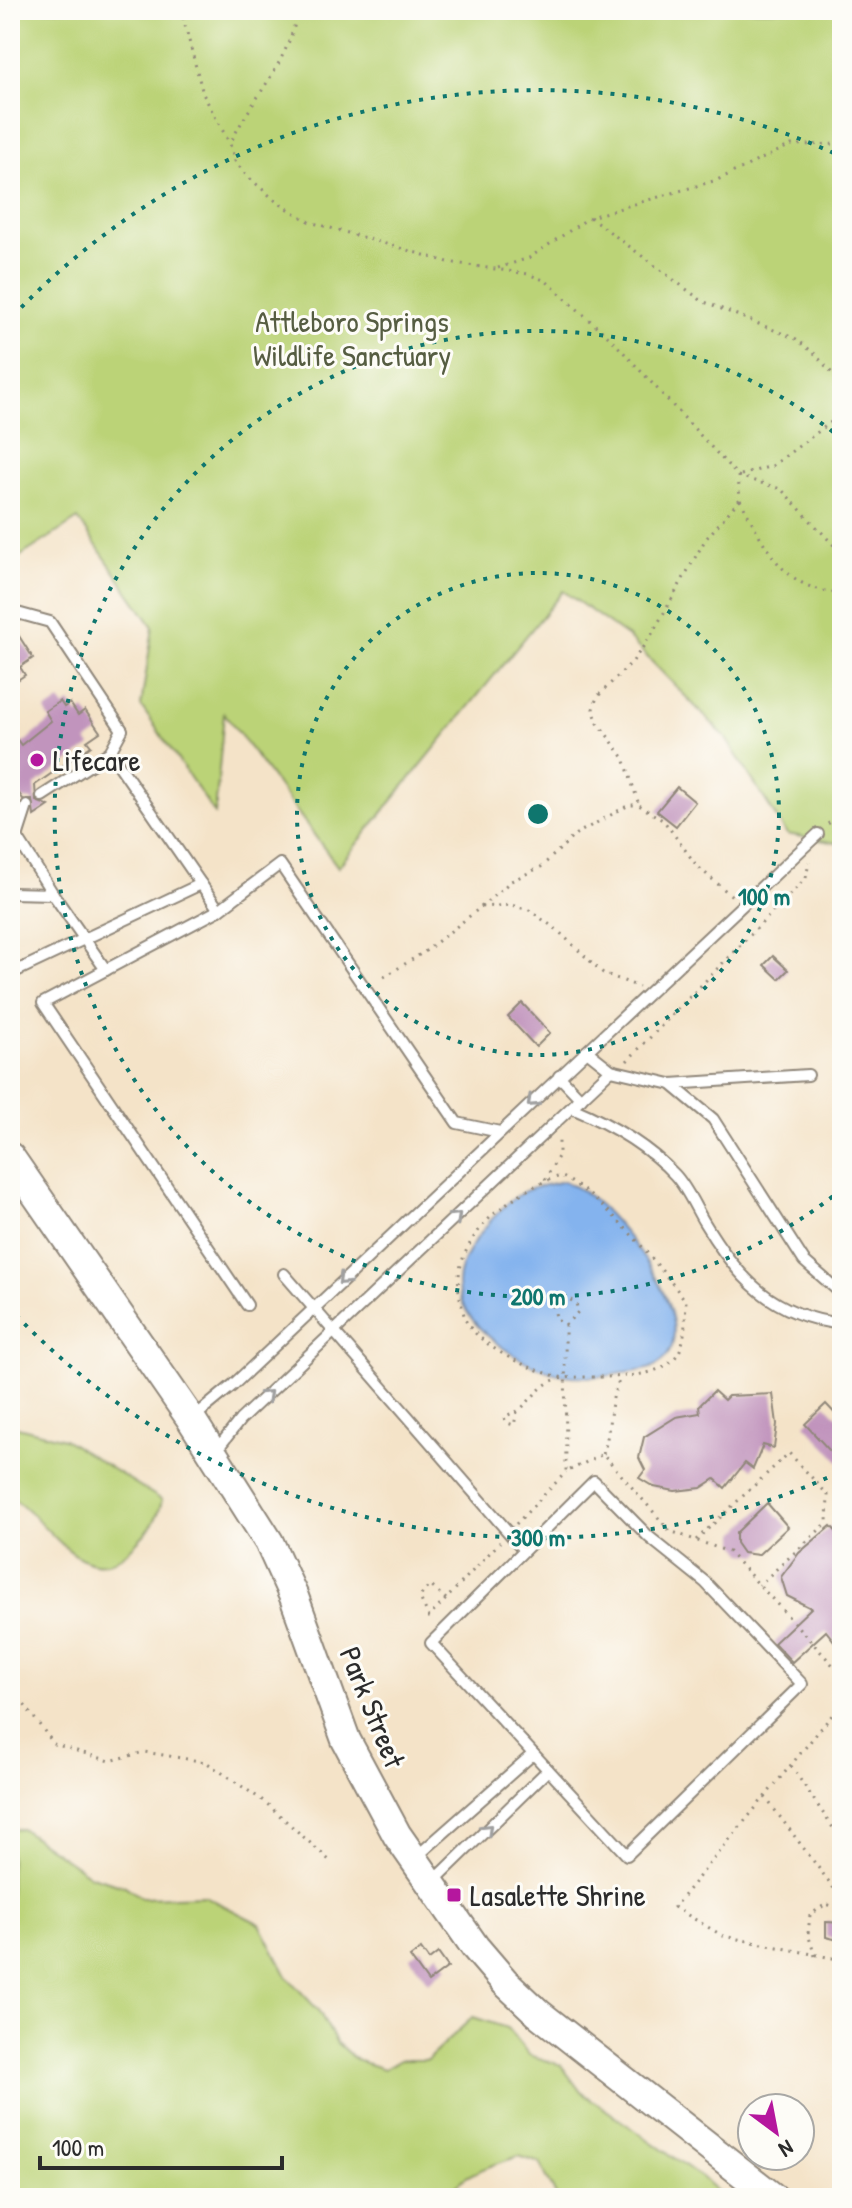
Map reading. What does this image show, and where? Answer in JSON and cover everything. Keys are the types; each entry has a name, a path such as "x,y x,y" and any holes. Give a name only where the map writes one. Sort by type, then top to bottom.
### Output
{"main road":[{"name":"Park Street","path":"10,1157 214,1452 269,1542 294,1597 346,1740 370,1790 475,1947 527,2003 774,2198"}],"lane":[{"path":"10,611 50,622 122,730 110,752 42,796"},
{"path":"110,752 219,910"},
{"path":"27,806 17,837 106,970"},
{"path":"191,1419 315,1308 818,834"},
{"path":"247,1305 43,1003 219,910 280,864 457,1123 500,1132"},
{"path":"10,974 201,884"},
{"path":"10,893 53,894"},
{"path":"587,1051 611,1070 671,1084 808,1075"},
{"path":"214,1452 240,1420 611,1070"},
{"path":"559,1076 581,1099"},
{"path":"671,1084 713,1119 804,1261 842,1294"},
{"path":"572,1108 618,1128 676,1176 722,1252 757,1292 802,1316 842,1324"},
{"path":"284,1274 337,1331 523,1549"},
{"path":"594,1481 649,1537 705,1582 802,1684 627,1855 431,1643 523,1549 594,1481"},
{"path":"414,1860 533,1754"},
{"path":"431,1883 548,1770"}],"path":[{"path":"181,10 203,94 230,144 235,161 277,202 310,222 448,262 546,281 613,341 738,476 781,489 796,501 842,554"},
{"path":"230,144 243,117 273,79 289,44 298,10"},
{"path":"495,269 529,258 590,217 717,180 791,145 842,144"},
{"path":"590,217 702,301 796,339 814,353 842,384"},
{"path":"738,476 772,466 842,414"},
{"path":"738,476 740,499 770,554 795,580 815,592 842,593"},
{"path":"639,805 624,758 598,723 593,709 597,697 646,643 705,540 740,499"},
{"path":"384,977 427,950 511,881 549,860 576,834 629,805 639,805 664,821 697,866 742,905"},
{"path":"611,1070 630,1059 806,878 818,834 842,810"},
{"path":"481,907 511,905 529,910 556,929 603,973 650,992"},
{"path":"545,1180 559,1155 562,1125"},
{"path":"561,1176 588,1191 643,1248 686,1301 679,1352 655,1371 622,1376 563,1378 526,1368 467,1323 456,1282 462,1259 475,1237 500,1209 524,1189 561,1176"},
{"path":"565,1325 554,1313 553,1306 563,1296 576,1303 578,1312 565,1325 566,1472"},
{"path":"446,1599 431,1586 424,1590 420,1598 429,1617 566,1472 603,1454 608,1441 609,1408 622,1376"},
{"path":"517,1412 539,1387 563,1378"},
{"path":"695,1540 789,1453 828,1495 827,1523 759,1585"},
{"path":"603,1454 670,1531 729,1552 842,1675"},
{"path":"10,1686 54,1744 110,1761 144,1752 206,1762 265,1802 329,1860"},
{"path":"842,1703 674,1907 723,1936 842,1960"},
{"path":"791,1766 842,1841"},
{"path":"765,1797 842,1899"},
{"path":"815,1956 808,1934 810,1915 826,1904 842,1909"}],"green space":[{"name":"Attleboro Springs Wildlife Sanctuary","path":"10,10 842,10 842,844 787,834 725,737 628,637 563,591 338,867 224,713 215,814 141,706 153,627 78,519 19,557 10,545"},
{"path":"10,1425 64,1439 162,1500 150,1528 129,1550 112,1561 96,1563 66,1548 10,1497"},
{"path":"22,1829 91,1876 125,1886 142,1898 205,1896 260,1924 288,1978 318,2010 337,2043 356,2060 384,2069 400,2060 427,2060 473,2017 507,2028 529,2055 561,2065 581,2092 704,2179 724,2198 557,2198 540,2163 519,2156 468,2176 447,2198 10,2198 10,1830"}],"water":[{"path":"564,1181 583,1191 619,1226 655,1277 668,1304 674,1330 670,1352 653,1367 593,1377 548,1371 514,1355 481,1330 461,1300 458,1284 460,1272 472,1246 491,1220 523,1192"}],"building":[{"name":"Lifecare","path":"10,622 33,658 20,667 25,675 10,685"},
{"name":"Lifecare","path":"60,701 64,707 70,703 78,715 85,710 100,732 87,741 91,746 35,785 36,801 49,806 34,816 32,800 23,799 18,792 10,797 10,730 21,745 51,721 45,711"},
{"path":"677,787 695,802 676,826 657,811"},
{"path":"773,956 788,970 779,979 764,965"},
{"path":"522,1003 550,1033 536,1047 508,1017"},
{"path":"714,1391 724,1400 728,1396 773,1394 777,1424 774,1448 763,1445 753,1469 745,1463 725,1488 715,1479 701,1488 675,1491 654,1487 639,1478 645,1470 639,1458 644,1437 676,1417 700,1413 699,1406"},
{"path":"826,1404 842,1421 842,1464 805,1424"},
{"path":"767,1503 788,1527 758,1555 743,1553 736,1543 736,1533"},
{"path":"831,1526 842,1538 842,1651 826,1631 792,1662 774,1643 811,1608 787,1596 781,1577 799,1553"},
{"path":"826,1922 842,1923 842,1941 826,1937"},
{"path":"421,1949 429,1960 438,1953 448,1967 428,1982 410,1957"}],"place":[{"name":"Lifecare","path":"37,760"},
{"name":"Lasalette Shrine","path":"454,1895"}]}
